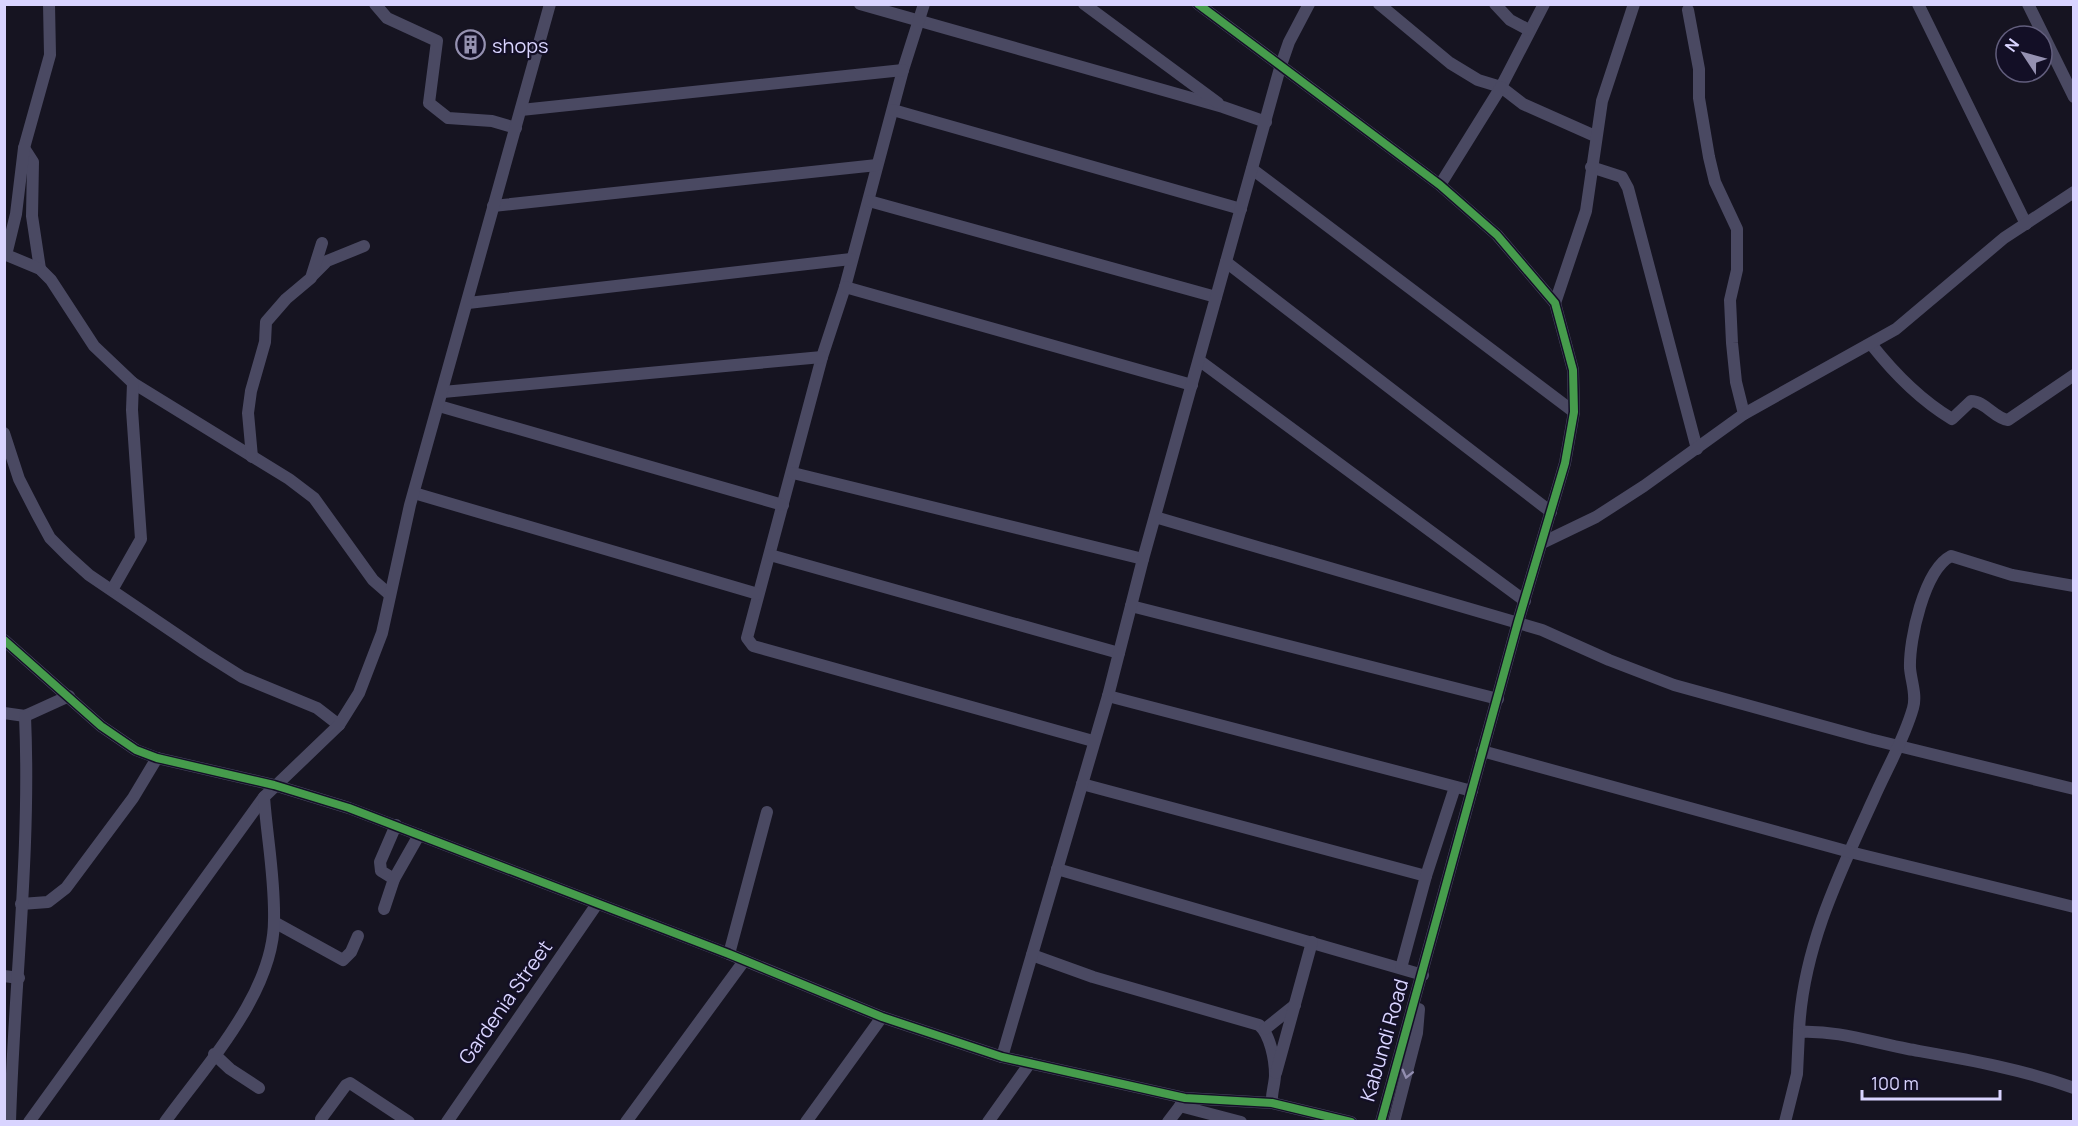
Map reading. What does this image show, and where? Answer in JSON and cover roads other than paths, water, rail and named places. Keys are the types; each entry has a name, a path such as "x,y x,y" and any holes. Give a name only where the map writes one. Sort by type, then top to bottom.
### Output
{"street":[{"path":"49,4 50,55 24,148 16,214 5,254 40,269 60,292 75,320 94,346 133,383 314,498 373,580 388,594"},
{"path":"375,4 387,18 436,41 429,103 448,118 492,121 516,128"},
{"path":"29,1122 274,784 320,746 339,725 359,693 382,633 388,594 414,493 550,4"},
{"path":"860,4 1223,107 1266,122"},
{"path":"924,4 903,70 845,287 822,357 793,473 747,638 753,646 1093,741"},
{"path":"1084,4 1223,107"},
{"path":"1057,869 1423,975 1518,622 1544,543 1566,463 1574,412 1573,370 1555,303 1507,244 1440,185 1198,4"},
{"path":"1002,1057 1108,696 1143,559 1281,68 1289,42 1310,4"},
{"path":"1379,4 1450,63 1478,80 1501,87 1523,104 1595,136"},
{"path":"1495,4 1510,20 1529,30"},
{"path":"1440,185 1501,87 1544,4"},
{"path":"1555,303 1586,211 1595,136 1602,101 1634,4"},
{"path":"1918,4 2026,224"},
{"path":"2028,4 2073,97"},
{"path":"1688,10 1699,69 1699,98 1709,157 1715,182 1737,229 1739,245 1737,270 1730,300 1731,333 1736,382 1744,414"},
{"path":"521,110 903,70"},
{"path":"893,110 1241,209"},
{"path":"24,148 33,162 32,216 40,269"},
{"path":"493,206 877,165"},
{"path":"1592,168 1622,177 1629,189 1697,449"},
{"path":"1252,169 1574,412"},
{"path":"1544,543 1596,517 1697,449 1744,414 1871,344 1918,312 1976,260 2073,192"},
{"path":"869,201 1216,297"},
{"path":"2061,201 2073,209"},
{"path":"310,279 322,243"},
{"path":"252,457 248,412 251,391 265,342 266,322 286,299 327,261 364,246"},
{"path":"468,303 851,259"},
{"path":"1226,262 1551,512"},
{"path":"845,287 1192,385"},
{"path":"1871,344 1884,361 1938,411 1952,419 1971,401 1976,401 2001,419 2008,420 2073,375"},
{"path":"442,392 822,357"},
{"path":"1200,362 1526,601"},
{"path":"112,590 141,539 132,411 133,383"},
{"path":"439,406 783,505"},
{"path":"4,433 19,479 50,538 89,575 242,677 316,708 339,725"},
{"path":"793,473 1143,559"},
{"path":"414,493 758,594"},
{"path":"1155,517 1518,622 1674,685 1899,746 2073,789"},
{"path":"770,555 1119,653"},
{"path":"1785,1122 1797,1074 1800,1005 1813,948 1850,852 1899,746 1914,706 1910,669 1912,633 1931,579 1943,560 1958,557 2012,575 2073,586"},
{"path":"1131,606 1498,699"},
{"path":"4,640 120,740 157,758 274,784 396,825 729,954 882,1017 1002,1057 1183,1102 1240,1122"},
{"path":"4,713 25,716 69,696"},
{"path":"1108,696 1472,792"},
{"path":"10,1122 27,820 25,716"},
{"path":"1482,751 1850,852 2073,907"},
{"path":"21,904 48,903 66,888 134,798 157,758"},
{"path":"1082,784 1426,876"},
{"path":"1401,968 1426,876 1455,787"},
{"path":"165,1122 214,1054 262,977 274,922 271,847 264,797"},
{"path":"729,954 767,813"},
{"path":"394,879 381,871 380,862 396,825"},
{"path":"384,909 394,879 419,835"},
{"name":"Gardenia Street","path":"447,1122 597,904"},
{"path":"274,922 343,960 351,952 358,936"},
{"path":"1272,1103 1271,1092 1312,942"},
{"path":"1032,955 1093,977 1252,1022 1265,1029 1275,1077"},
{"path":"626,1122 744,961"},
{"name":"Kabundi Road","path":"1382,1122 1423,975"},
{"name":"Kabundi Road","path":"1394,1122 1417,1033 1423,975"},
{"path":"4,976 19,978"},
{"path":"1265,1029 1295,1005"},
{"path":"806,1122 882,1017"},
{"path":"1799,1032 1843,1034 2032,1072 2073,1088"},
{"path":"214,1054 230,1069 260,1089"},
{"path":"988,1122 1030,1063"},
{"path":"321,1119 346,1085 350,1083 409,1122"},
{"path":"1183,1102 1272,1103 1349,1121"},
{"path":"1168,1122 1183,1102"}],"place":[{"name":"shops","path":"471,45"}]}
